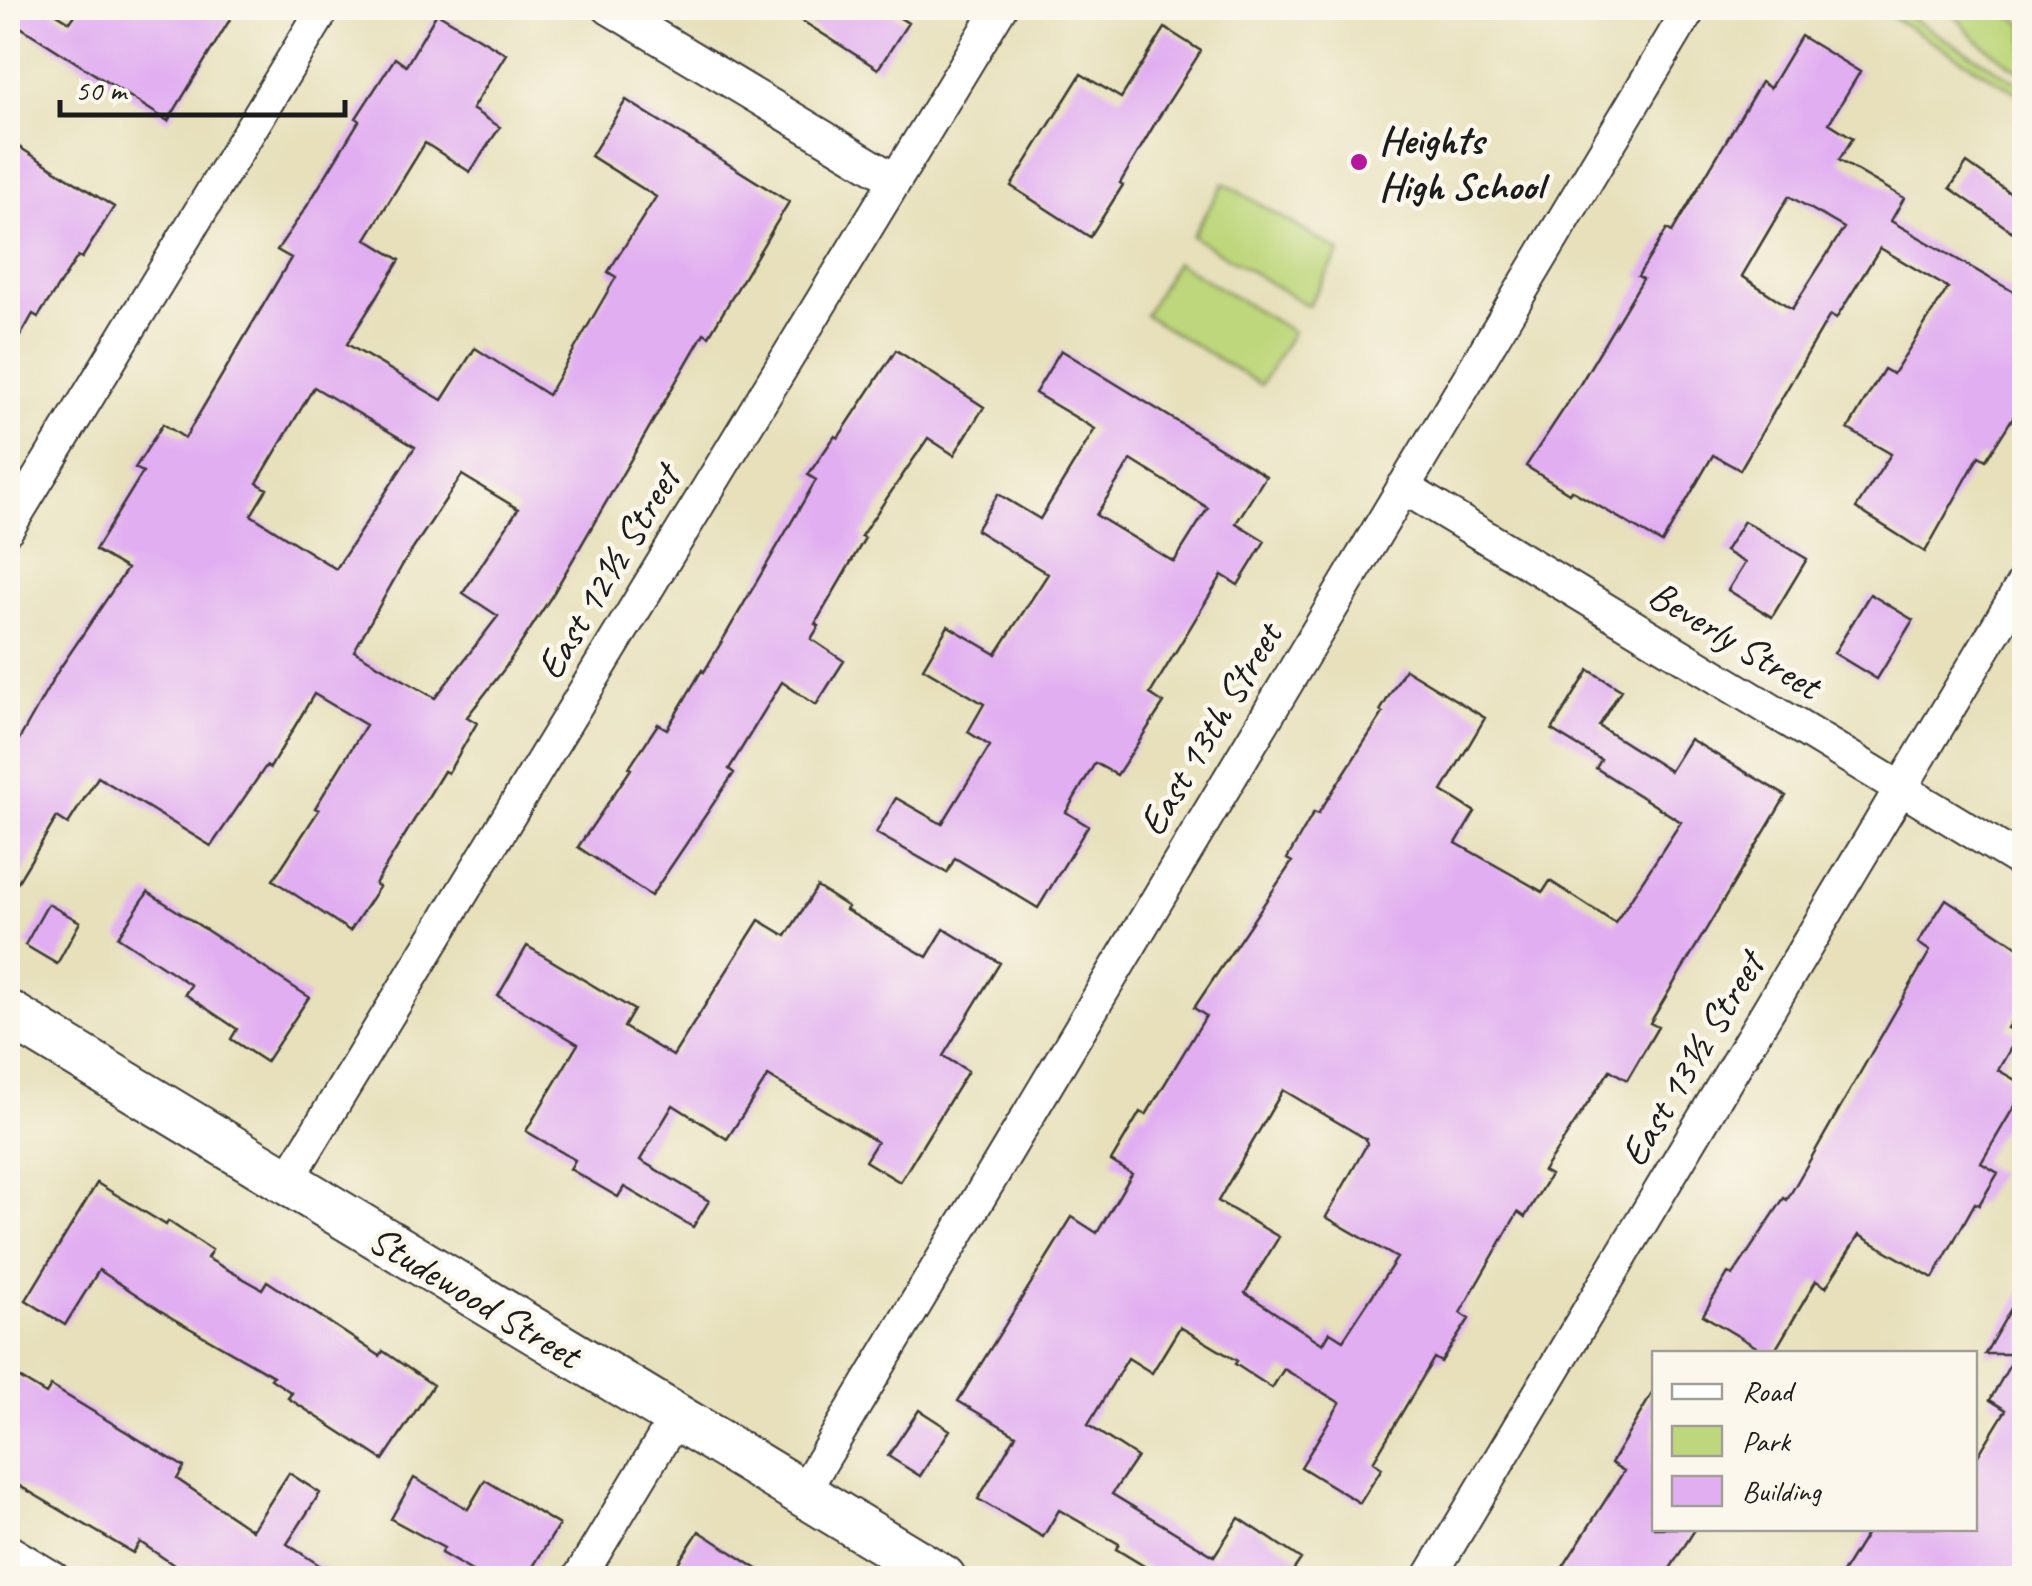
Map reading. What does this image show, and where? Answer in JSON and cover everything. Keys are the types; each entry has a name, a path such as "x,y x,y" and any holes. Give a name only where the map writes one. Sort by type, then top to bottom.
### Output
{"main road":[{"name":"Studewood Street","path":"8,1013 943,1578"}],"street":[{"path":"8,528 324,8"},
{"path":"610,8 895,180"},
{"name":"East 12½ Street","path":"287,1181 1000,8"},
{"name":"East 13th Street","path":"802,1494 1690,8"},
{"name":"Beverly Street","path":"1402,487 2024,863"},
{"name":"East 13½ Street","path":"1429,1578 2024,582"},
{"path":"579,1578 676,1417"},
{"path":"8,1551 53,1578"}],"green space":[{"path":"1877,8 1894,8 2024,86 2024,97"},
{"path":"1948,8 1999,8 2024,25 2024,74 1977,40"},
{"path":"1224,183 1340,252 1308,306 1192,236"},
{"path":"1176,262 1293,332 1261,385 1145,315"}],"building":[{"path":"8,8 47,8 70,22 80,8 237,8 168,121 8,19"},
{"path":"782,8 884,8 908,23 878,69"},
{"path":"437,13 506,54 472,109 500,127 470,172 425,143 366,239 400,260 347,344 442,400 475,348 548,395 616,277 608,272 656,197 591,156 626,100 789,202 709,336 704,333 553,594 505,668 467,717 477,723 375,884 379,887 350,931 273,880 319,810 315,808 366,725 314,694 270,768 266,766 211,846 98,777 68,824 57,817 8,898 8,759 58,671 127,569 95,550 143,472 135,468 163,424 185,438 291,258 277,250 395,58 406,66","holes":["314,387 415,447 336,569 251,515 267,489 257,483","462,475 518,509 463,593 498,616 435,698 354,651 403,564"]},
{"path":"1165,28 1201,51 1090,237 1011,186 1081,74 1121,98"},
{"path":"1801,36 1860,72 1829,123 1853,138 1839,160 1904,198 1891,221 2024,298 2024,400 1986,460 1979,456 1925,552 1856,508 1891,454 1848,429 1884,369 1893,374 1948,288 1880,248 1836,319 1830,315 1740,470 1713,455 1662,543 1526,466 1643,279 1638,276 1667,229 1672,232 1761,82 1770,88","holes":["1789,196 1844,228 1792,309 1742,276"]},
{"path":"8,140 114,207 38,317 33,314 8,358"},
{"path":"1967,163 2024,203 2024,240 1950,188"},
{"path":"896,350 984,407 954,455 928,438 861,536 865,538 815,624 819,626 811,639 844,661 816,705 782,682 729,769 734,773 651,896 578,847 658,724 667,729 704,672 816,480 808,475 835,436 838,438"},
{"path":"1061,350 1266,476 1236,523 1265,541 1238,585 1222,575 1150,694 1164,703 1117,775 1095,763 1066,812 1088,826 1038,908 955,858 947,873 876,833 896,798 942,824 990,746 968,732 984,704 923,668 948,626 996,654 1048,574 976,530 998,494 1040,519 1095,429 1035,393","holes":["1131,460 1208,508 1174,562 1096,515"]},
{"path":"1744,521 1807,559 1772,617 1728,590 1745,563 1725,551"},
{"path":"1870,594 1913,620 1877,679 1834,653"},
{"path":"1405,669 1485,718 1442,791 1475,812 1456,843 1543,892 1550,881 1615,923 1681,822 1596,768 1601,760 1552,730 1589,670 1621,690 1599,726 1670,771 1690,739 1786,796 1650,1023 1658,1027 1627,1080 1610,1070 1543,1171 1550,1175 1525,1217 1518,1212 1460,1313 1469,1319 1441,1362 1434,1358 1373,1462 1382,1468 1360,1503 1301,1467 1340,1403 1284,1369 1272,1388 1235,1364 1237,1361 1180,1327 1152,1373 1128,1358 1088,1425 1137,1457 1112,1494 1214,1556 1239,1518 1301,1559 1288,1578 1164,1578 1116,1549 1119,1544 1059,1510 1043,1537 978,1499 1016,1435 958,1401 1072,1217 1097,1233 1132,1174 1111,1161 1140,1112 1146,1115 1206,1016 1194,1008 1292,862 1287,859 1314,812 1318,814 1383,713 1380,711","holes":["1283,1090 1366,1139 1367,1144 1326,1217 1397,1258 1343,1340 1330,1332 1323,1344 1245,1293 1279,1237 1218,1201"]},
{"path":"817,887 848,907 846,910 927,957 944,929 1000,963 943,1056 968,1071 900,1182 865,1161 877,1142 768,1076 727,1139 673,1105 640,1160 709,1201 693,1227 624,1187 618,1197 570,1169 575,1160 526,1131 578,1044 498,996 527,946 634,1010 624,1027 673,1056 759,920 786,936"},
{"path":"148,892 309,997 266,1062 231,1039 237,1029 185,994 191,985 118,937"},
{"path":"1946,899 2024,951 2024,1001 2007,1028 2019,1034 1998,1070 2024,1085 2024,1090 1981,1163 1998,1173 1979,1205 1975,1203 1933,1278 1859,1235 1826,1287 1816,1281 1775,1351 1763,1351 1703,1315 1728,1273 1733,1275 1784,1198 1787,1200 1930,951 1918,943"},
{"path":"48,904 80,922 57,964 25,945"},
{"path":"97,1183 212,1250 207,1258 262,1289 267,1281 380,1356 383,1351 433,1385 383,1460 288,1398 292,1393 271,1379 273,1376 172,1318 99,1270 65,1325 26,1300"},
{"path":"2024,1286 2024,1558 2012,1578 1839,1578 1868,1531 1977,1531 1977,1457 2006,1410 1990,1400 2016,1354 1985,1354"},
{"path":"8,1371 46,1394 51,1386 184,1467 177,1479 252,1530 289,1473 320,1493 287,1544 339,1578 193,1578 140,1542 133,1553 8,1479"},
{"path":"1652,1393 1652,1531 1694,1531 1664,1578 1556,1578 1624,1471 1611,1463"},
{"path":"919,1410 950,1430 920,1476 888,1456"},
{"path":"414,1478 468,1509 485,1480 559,1525 526,1578 484,1578 441,1553 444,1548 391,1519"},
{"path":"699,1531 771,1578 668,1578"}],"place":[{"name":"Heights High School","path":"1359,162"}]}
